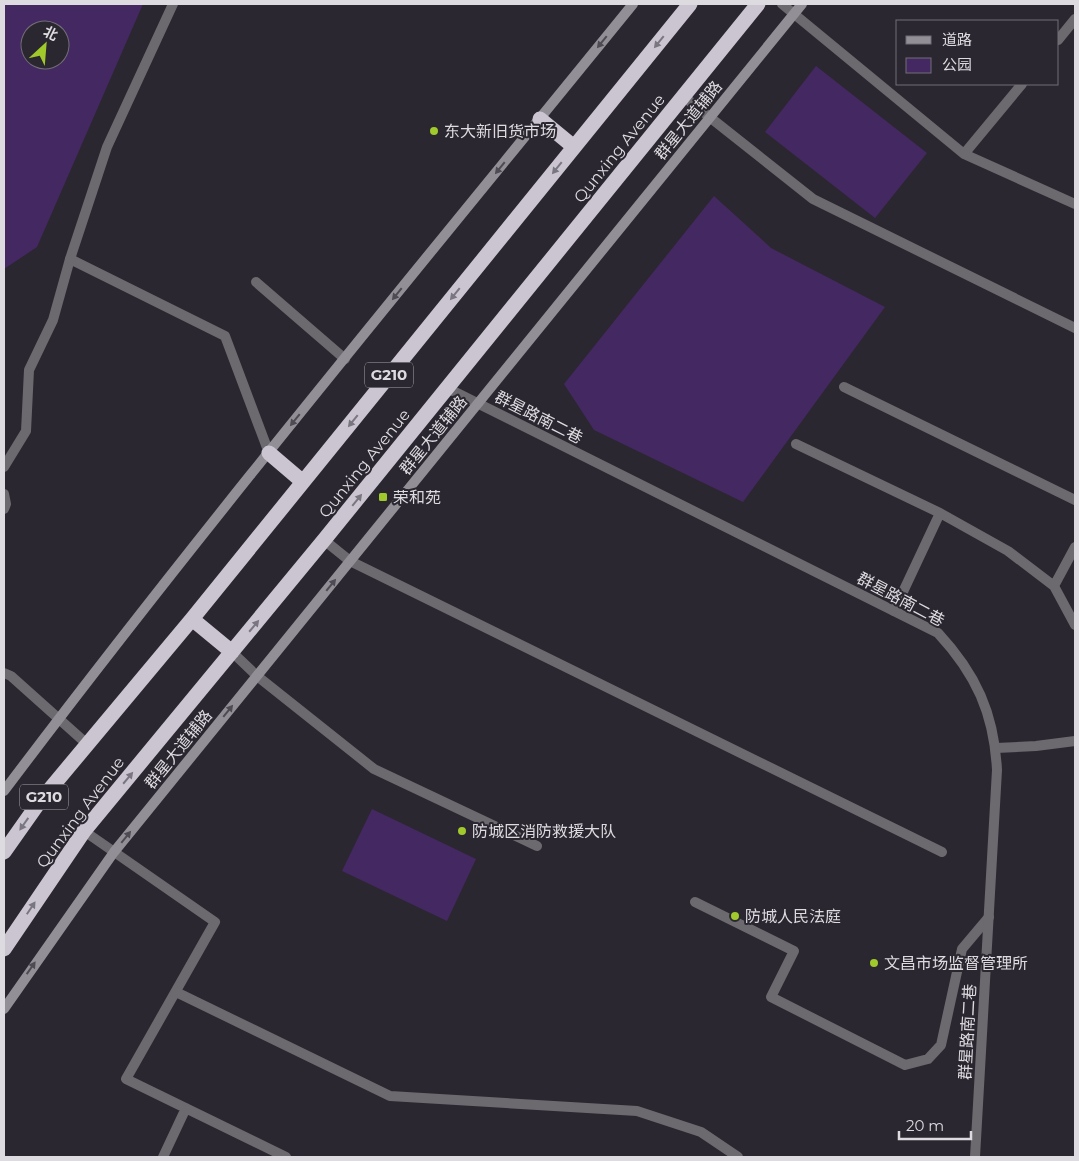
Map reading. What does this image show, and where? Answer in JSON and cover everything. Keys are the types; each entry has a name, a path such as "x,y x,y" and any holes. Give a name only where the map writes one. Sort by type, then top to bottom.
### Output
{"highway":[{"name":"G210","path":"4,852 40,801 86,744 192,620 690,4"},
{"name":"Qunxing Avenue","path":"4,948 84,831 448,388 758,4"},
{"path":"540,119 574,147"},
{"path":"269,453 303,482"},
{"path":"192,620 232,652"}],"street":[{"path":"4,468 26,431 29,370 53,320 70,259 107,147 172,4"},
{"path":"4,792 58,719 269,453 633,4"},
{"path":"782,4 964,154 1075,204"},
{"name":"群星大道辅路","path":"4,1009 114,852 802,4"},
{"path":"1059,39 1075,18"},
{"path":"964,154 1021,85"},
{"path":"683,96 813,199 1075,328"},
{"path":"70,259 224,336 269,453"},
{"path":"256,282 345,359"},
{"path":"844,387 1075,500"},
{"name":"群星路南二巷","path":"448,388 938,633 965,666 985,704 996,748 997,770 975,1157"},
{"path":"796,444 940,513 1008,551 1054,586 1075,625"},
{"path":"4,494 6,504 4,510"},
{"path":"894,611 940,513"},
{"path":"324,540 350,561 942,852"},
{"path":"1054,586 1075,547"},
{"path":"232,652 256,676 374,768 537,846"},
{"path":"4,672 12,676 86,744"},
{"path":"996,748 1036,746 1075,741"},
{"path":"84,831 215,922 126,1079 286,1157"},
{"path":"695,902 794,950 771,997 905,1065 928,1059 941,1045 962,949 989,918"},
{"path":"176,992 390,1096 637,1111 701,1132 738,1157"},
{"path":"163,1157 186,1108"}],"green space":[{"path":"4,4 143,4 37,247 4,269"},
{"path":"816,66 927,153 875,218 765,132"},
{"path":"714,196 771,248 885,307 743,502 594,430 564,384"},
{"path":"372,809 476,859 447,921 342,871"}],"place":[{"name":"东大新旧货市场","path":"434,131"},
{"name":"荣和苑","path":"383,497"},
{"name":"防城区消防救援大队","path":"462,831"},
{"name":"防城人民法庭","path":"735,916"},
{"name":"文昌市场监督管理所","path":"874,963"}]}
